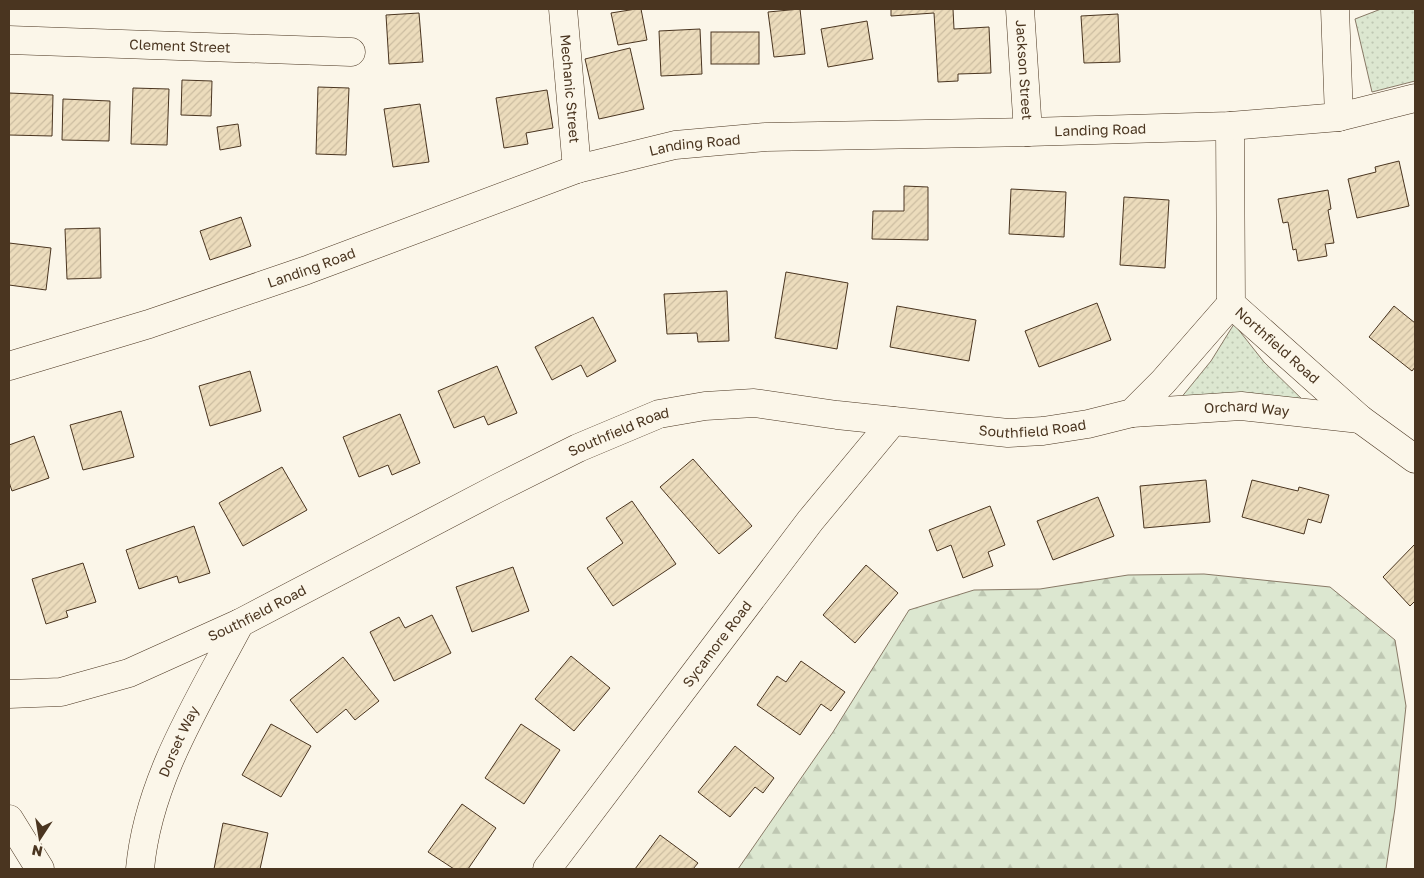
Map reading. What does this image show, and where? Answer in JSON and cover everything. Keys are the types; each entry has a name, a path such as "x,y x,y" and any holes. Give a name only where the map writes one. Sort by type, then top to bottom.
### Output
{"street":[{"name":"Mechanic Street","path":"563,9 577,169"},
{"name":"Jackson Street","path":"1020,9 1028,132"},
{"path":"1335,9 1340,117"},
{"name":"Clement Street","path":"9,40 351,52"},
{"name":"Landing Road","path":"16,360 149,324 279,279 577,169 675,145 766,137 1230,126 1340,117 1415,98"},
{"name":"Northfield Road","path":"1230,126 1231,304 1360,419 1415,459"},
{"path":"1132,413 1164,382 1231,304"},
{"name":"Southfield Road","path":"9,694 61,692 129,672 240,623 578,448 659,414 704,406 754,403 893,421 1008,432 1043,432 1088,424 1132,413"},
{"name":"Orchard Way","path":"1132,413 1241,406 1360,419"},
{"name":"Sycamore Road","path":"547,869 810,521 893,421"},
{"name":"Dorset Way","path":"140,869 151,809 171,755 240,623"},
{"path":"9,820 40,869"}],"green space":[{"path":"1381,9 1415,9 1415,81 1372,92 1355,19"},
{"path":"1234,324 1264,362 1306,403 1180,399 1211,361"},
{"path":"1204,574 1330,587 1395,640 1406,706 1395,808 1386,869 738,869 833,732 909,610 974,590 1040,589 1128,575"}],"building":[{"path":"641,9 647,40 618,45 611,13"},
{"path":"800,9 805,54 774,57 768,12"},
{"path":"891,9 953,9 954,29 989,27 991,73 958,74 958,81 938,82 934,13 891,16"},
{"path":"419,13 423,62 389,64 386,15"},
{"path":"1118,14 1120,62 1084,63 1081,16"},
{"path":"867,21 873,59 828,67 821,29"},
{"path":"700,29 702,74 661,76 659,31"},
{"path":"711,32 759,32 759,64 711,64"},
{"path":"630,48 644,109 599,119 585,59"},
{"path":"182,80 212,81 211,116 181,115"},
{"path":"318,87 349,88 346,155 316,154"},
{"path":"133,88 169,89 167,145 131,144"},
{"path":"547,90 553,128 526,133 528,144 504,148 496,98"},
{"path":"9,93 53,95 52,136 9,135"},
{"path":"63,99 110,101 109,141 62,140"},
{"path":"420,104 429,162 393,167 384,109"},
{"path":"238,124 241,146 220,150 217,127"},
{"path":"1399,161 1409,206 1357,218 1348,179 1376,172 1375,167"},
{"path":"904,186 928,187 928,240 872,239 873,211 904,211"},
{"path":"1011,189 1066,192 1064,237 1009,234"},
{"path":"1328,190 1331,209 1328,210 1334,243 1325,244 1327,256 1298,261 1296,249 1293,250 1288,222 1283,223 1278,199"},
{"path":"1124,197 1169,200 1165,268 1120,265"},
{"path":"241,217 251,246 210,260 200,231"},
{"path":"100,228 101,278 67,279 65,229"},
{"path":"9,243 51,248 46,290 9,285"},
{"path":"786,272 848,283 837,349 775,338"},
{"path":"727,291 729,341 698,342 697,333 667,334 664,294"},
{"path":"1097,303 1111,340 1039,367 1025,331"},
{"path":"897,306 976,320 969,361 890,347"},
{"path":"1394,306 1415,323 1415,367 1412,371 1369,337"},
{"path":"593,317 616,361 587,377 581,365 552,380 535,347"},
{"path":"497,366 517,413 488,425 484,416 454,428 438,391"},
{"path":"250,371 261,411 210,426 199,386"},
{"path":"121,411 134,457 83,470 70,425"},
{"path":"400,414 420,463 392,475 388,465 359,477 343,437"},
{"path":"34,436 49,478 12,491 9,482 9,445"},
{"path":"693,459 752,526 719,554 660,487"},
{"path":"282,467 307,510 243,546 219,503"},
{"path":"1206,480 1210,522 1144,528 1140,486"},
{"path":"1252,480 1298,491 1299,487 1329,495 1321,523 1308,519 1304,534 1242,517"},
{"path":"1098,497 1114,536 1053,560 1037,521"},
{"path":"632,501 676,564 613,606 587,568 623,543 606,518"},
{"path":"990,506 1005,545 988,552 993,566 963,578 951,545 937,551 929,530"},
{"path":"194,526 210,573 179,583 177,576 139,589 126,550"},
{"path":"1415,544 1415,601 1410,606 1383,577"},
{"path":"83,563 96,602 66,611 68,617 46,624 32,579"},
{"path":"866,565 898,593 855,643 823,615"},
{"path":"513,567 529,611 472,632 456,587"},
{"path":"432,615 451,653 394,681 370,632 399,617 405,628"},
{"path":"571,656 610,688 574,731 535,699"},
{"path":"343,657 379,701 355,720 346,709 317,733 290,700"},
{"path":"801,661 845,692 831,711 821,704 800,735 757,705 777,676 786,682"},
{"path":"271,724 311,746 281,797 242,775"},
{"path":"521,724 560,750 524,804 485,778"},
{"path":"735,746 774,778 763,793 755,787 730,817 698,792"},
{"path":"462,804 496,828 468,869 454,869 428,852"},
{"path":"223,823 268,833 260,869 214,869"},
{"path":"660,835 698,863 693,869 635,869"}]}
